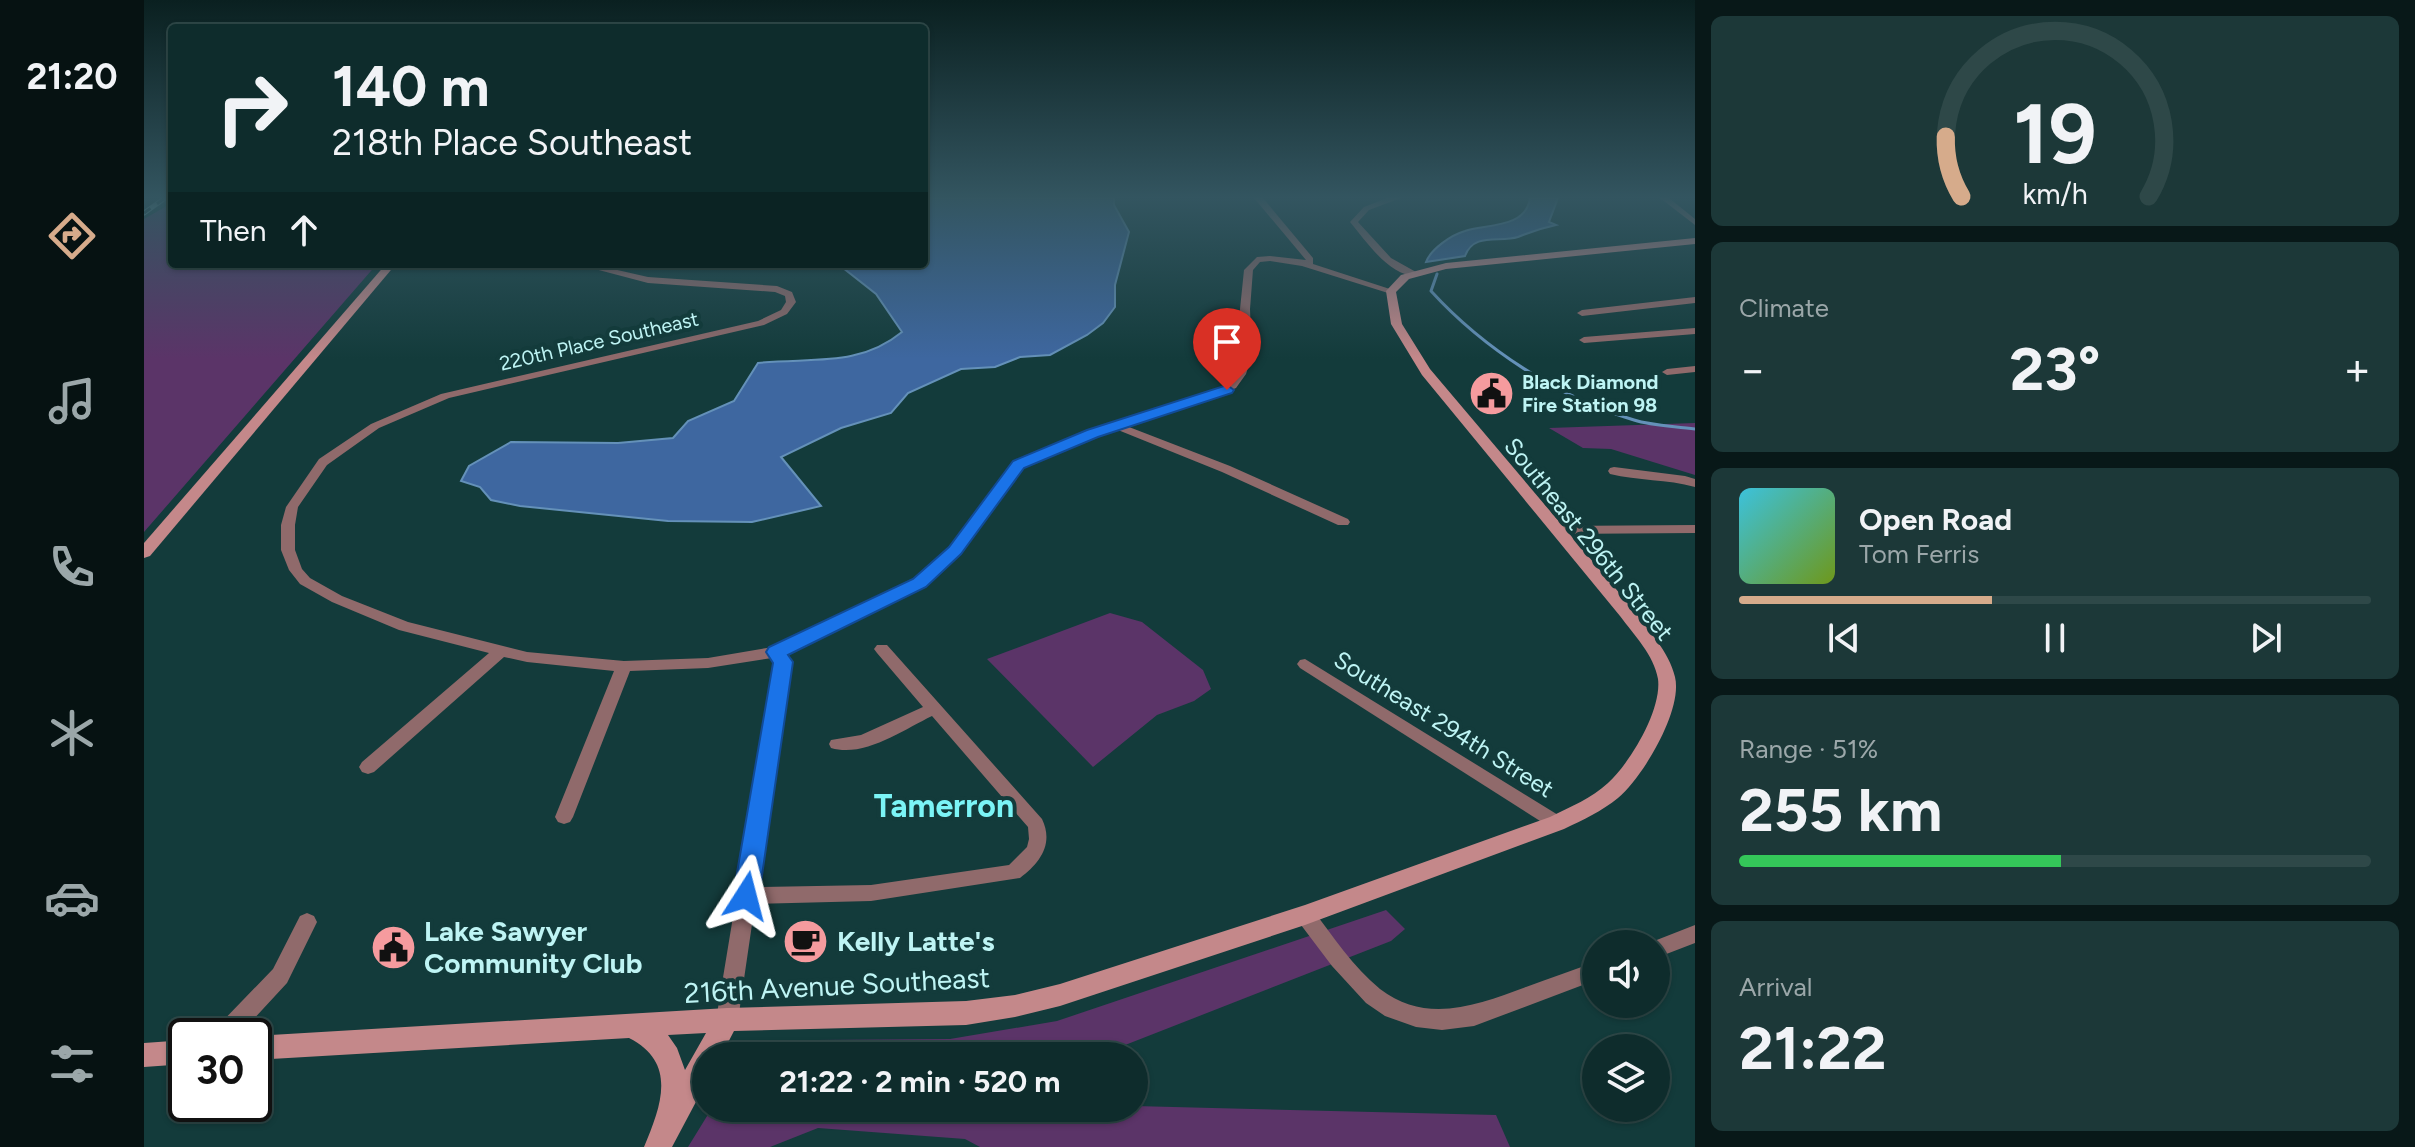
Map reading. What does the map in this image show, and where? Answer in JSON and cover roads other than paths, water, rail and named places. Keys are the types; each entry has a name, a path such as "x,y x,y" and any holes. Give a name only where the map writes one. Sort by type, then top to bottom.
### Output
{"street":[{"path":"1303,252 1310,260 1308,267"},
{"path":"1380,252 1388,260 1413,274"},
{"path":"368,767 500,652 624,666 708,663 776,652 920,583 955,550 1019,465 1039,454 1192,403 1232,386 1241,374 1247,355 1245,309 1252,264 1272,258 1391,291 1400,281 1413,274 1456,265 1590,252"},
{"path":"144,553 388,268"},
{"name":"220th Place Southeast","path":"500,652 404,626 337,599 305,581 296,570 288,550 292,507 311,476 335,452 410,409 494,384 644,348 740,329 780,314 791,302 789,294 777,289 648,280 597,268"},
{"name":"Southeast 296th Street","path":"1391,291 1394,318 1406,343 1426,372 1626,612 1655,652 1667,679 1667,700"},
{"path":"1582,313 1695,300"},
{"path":"1584,340 1695,331"},
{"path":"1667,372 1695,369"},
{"path":"1117,426 1226,469 1343,522"},
{"path":"1614,471 1636,476 1674,477 1695,483"},
{"path":"1557,530 1695,529"},
{"path":"746,896 871,893 1013,872 1031,859 1038,843 1036,824 882,649"},
{"path":"715,1042 727,1020 783,662 776,652"},
{"name":"Southeast 294th Street","path":"1305,664 1557,823"},
{"path":"564,817 624,666"},
{"name":"216th Avenue Southeast","path":"272,1047 727,1020 966,1013 1060,995 1305,915 1557,823 1617,788 1650,738 1667,700"},
{"path":"837,744 864,741 935,708"},
{"path":"1305,915 1363,991 1386,1006 1416,1016 1453,1020 1474,1016 1582,976"},
{"path":"240,1018 280,976 307,922"},
{"path":"1670,944 1695,934"},
{"path":"630,1026 646,1032 659,1044 674,1070 673,1105 661,1139"},
{"path":"144,1055 168,1053"},
{"path":"661,1139 692,1084"}],"water":[{"path":"928,252 1124,252 1115,285 1115,307 1103,323 1087,335 1050,355 1020,357 995,367 961,369 908,393 891,413 841,428 781,457 821,506 752,522 668,521 520,506 491,500 480,487 461,481 469,466 511,442 618,443 673,438 688,421 734,401 758,363 833,359 868,351 902,332 876,294 843,268 928,268"},
{"path":"1434,252 1468,252 1465,256 1426,262"}],"waterway":[{"path":"1437,274 1431,291 1474,332 1524,369 1578,399 1606,410 1641,422 1695,429"}],"place":[{"name":"Black Diamond Fire Station 98","path":"1491,394"},
{"name":"Kelly Latte's","path":"806,941"},
{"name":"Lake Sawyer Community Club","path":"393,947"}],"district":[{"name":"Tamerron","path":"944,806"}]}
